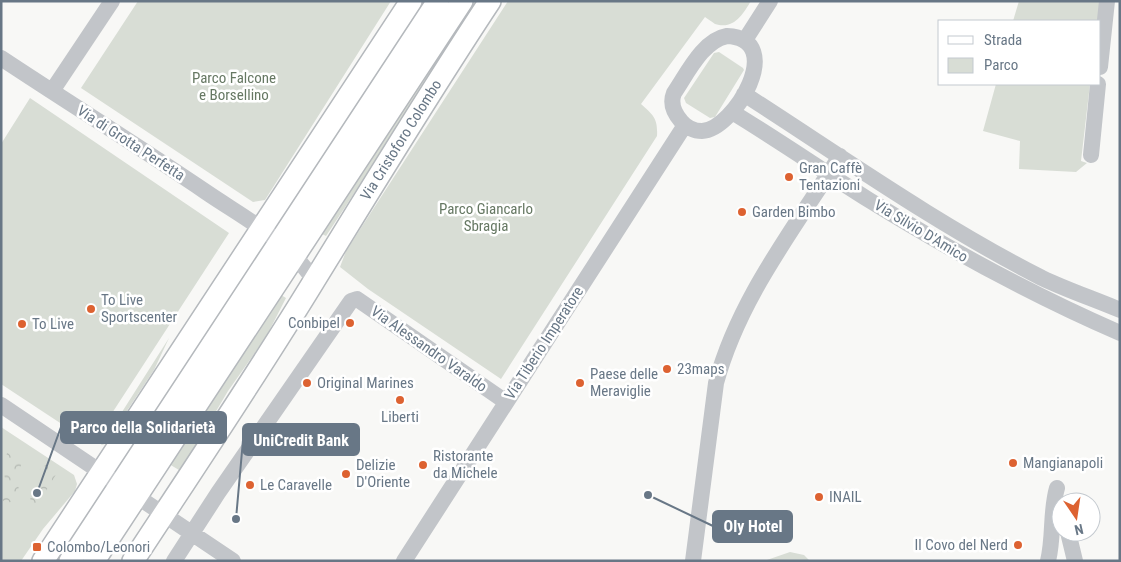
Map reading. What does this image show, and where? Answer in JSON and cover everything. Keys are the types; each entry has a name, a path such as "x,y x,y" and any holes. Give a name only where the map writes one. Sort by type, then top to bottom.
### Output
{"main road":[{"path":"43,561 411,1"},
{"name":"Via Cristoforo Colombo","path":"94,561 128,491 257,276 438,1"},
{"name":"Via Cristoforo Colombo","path":"70,561 128,491 295,256 462,1"},
{"name":"Via Cristoforo Colombo","path":"133,561 225,422 398,144 490,1"},
{"path":"212,302 257,276"}],"street":[{"path":"52,91 112,1"},
{"path":"746,40 770,1"},
{"path":"1101,58 1107,1"},
{"path":"727,36 746,40 752,50 755,66 753,77 744,94 724,120 708,130 696,130 685,125 675,114 673,107 672,97 708,44 720,37 727,36"},
{"name":"Via di Grotta Perfetta","path":"1,58 261,229"},
{"path":"1091,155 1098,85"},
{"name":"Via Silvio D'Amico","path":"744,94 942,221 1040,276 1120,310"},
{"name":"Via Silvio D'Amico","path":"732,112 949,248 1059,306 1120,333"},
{"name":"Via Tiberio Imperatore","path":"404,561 685,125"},
{"path":"692,561 716,383 723,360 744,308 758,282 840,156"},
{"path":"261,229 295,256 314,281"},
{"name":"Via Alessandro Varaldo","path":"192,532 351,301 357,300 506,402"},
{"path":"1,405 233,561"},
{"path":"174,561 192,532"},
{"path":"1048,561 1052,542"},
{"path":"1070,542 1075,561"}],"green space":[{"name":"Parco Falcone e Borsellino","path":"138,1 391,1 265,200 253,202 81,88"},
{"path":"418,1 427,1 290,209 284,205"},
{"path":"473,1 481,1 326,236 320,233"},
{"name":"Parco Giancarlo Sbragia","path":"508,1 751,1 737,20 728,25 715,24 705,17 641,104 656,121 657,136 501,379 368,289 340,267 346,251"},
{"path":"1019,1 1101,1 1098,20 1013,20"},
{"path":"719,52 744,70 715,117 710,118 686,103 684,98 714,53"},
{"path":"996,85 1090,85 1081,161 1087,163 1076,172 1019,169 1020,141 983,131"},
{"name":"To Live Sportscenter","path":"30,98 229,233 92,444 1,384 1,144"},
{"path":"281,295 286,298 266,337 228,391 199,440 179,470 169,464"},
{"path":"169,338 154,370 105,444 101,445"},
{"path":"1,427 74,475 77,484 75,491 43,529 21,561 1,561"},
{"path":"13,450 20,454 21,466 15,479 20,491 16,501 6,503 1,499 1,488 5,478 3,469 7,453"},
{"path":"48,463 55,466 57,473 38,504 31,502 30,497 35,486 38,471"},
{"path":"790,552 804,555 810,561 764,561"}],"place":[{"name":"Gran Caffè Tentazioni","path":"789,177"},
{"name":"Garden Bimbo","path":"742,212"},
{"name":"To Live Sportscenter","path":"91,309"},
{"name":"Conbipel","path":"350,323"},
{"name":"To Live","path":"22,324"},
{"name":"23maps","path":"667,369"},
{"name":"Original Marines","path":"307,383"},
{"name":"Paese delle Meraviglie","path":"580,383"},
{"name":"Liberti","path":"400,400"},
{"name":"Mangianapoli","path":"1013,463"},
{"name":"Ristorante da Michele","path":"423,465"},
{"name":"Delizie D'Oriente","path":"346,474"},
{"name":"Le Caravelle","path":"250,485"},
{"name":"Parco della Solidarietà","path":"37,493"},
{"name":"Oly Hotel","path":"648,495"},
{"name":"INAIL","path":"819,497"},
{"name":"UniCredit Bank","path":"236,519"},
{"name":"Il Covo del Nerd","path":"1018,545"},
{"name":"Colombo/Leonori","path":"37,547"}]}
